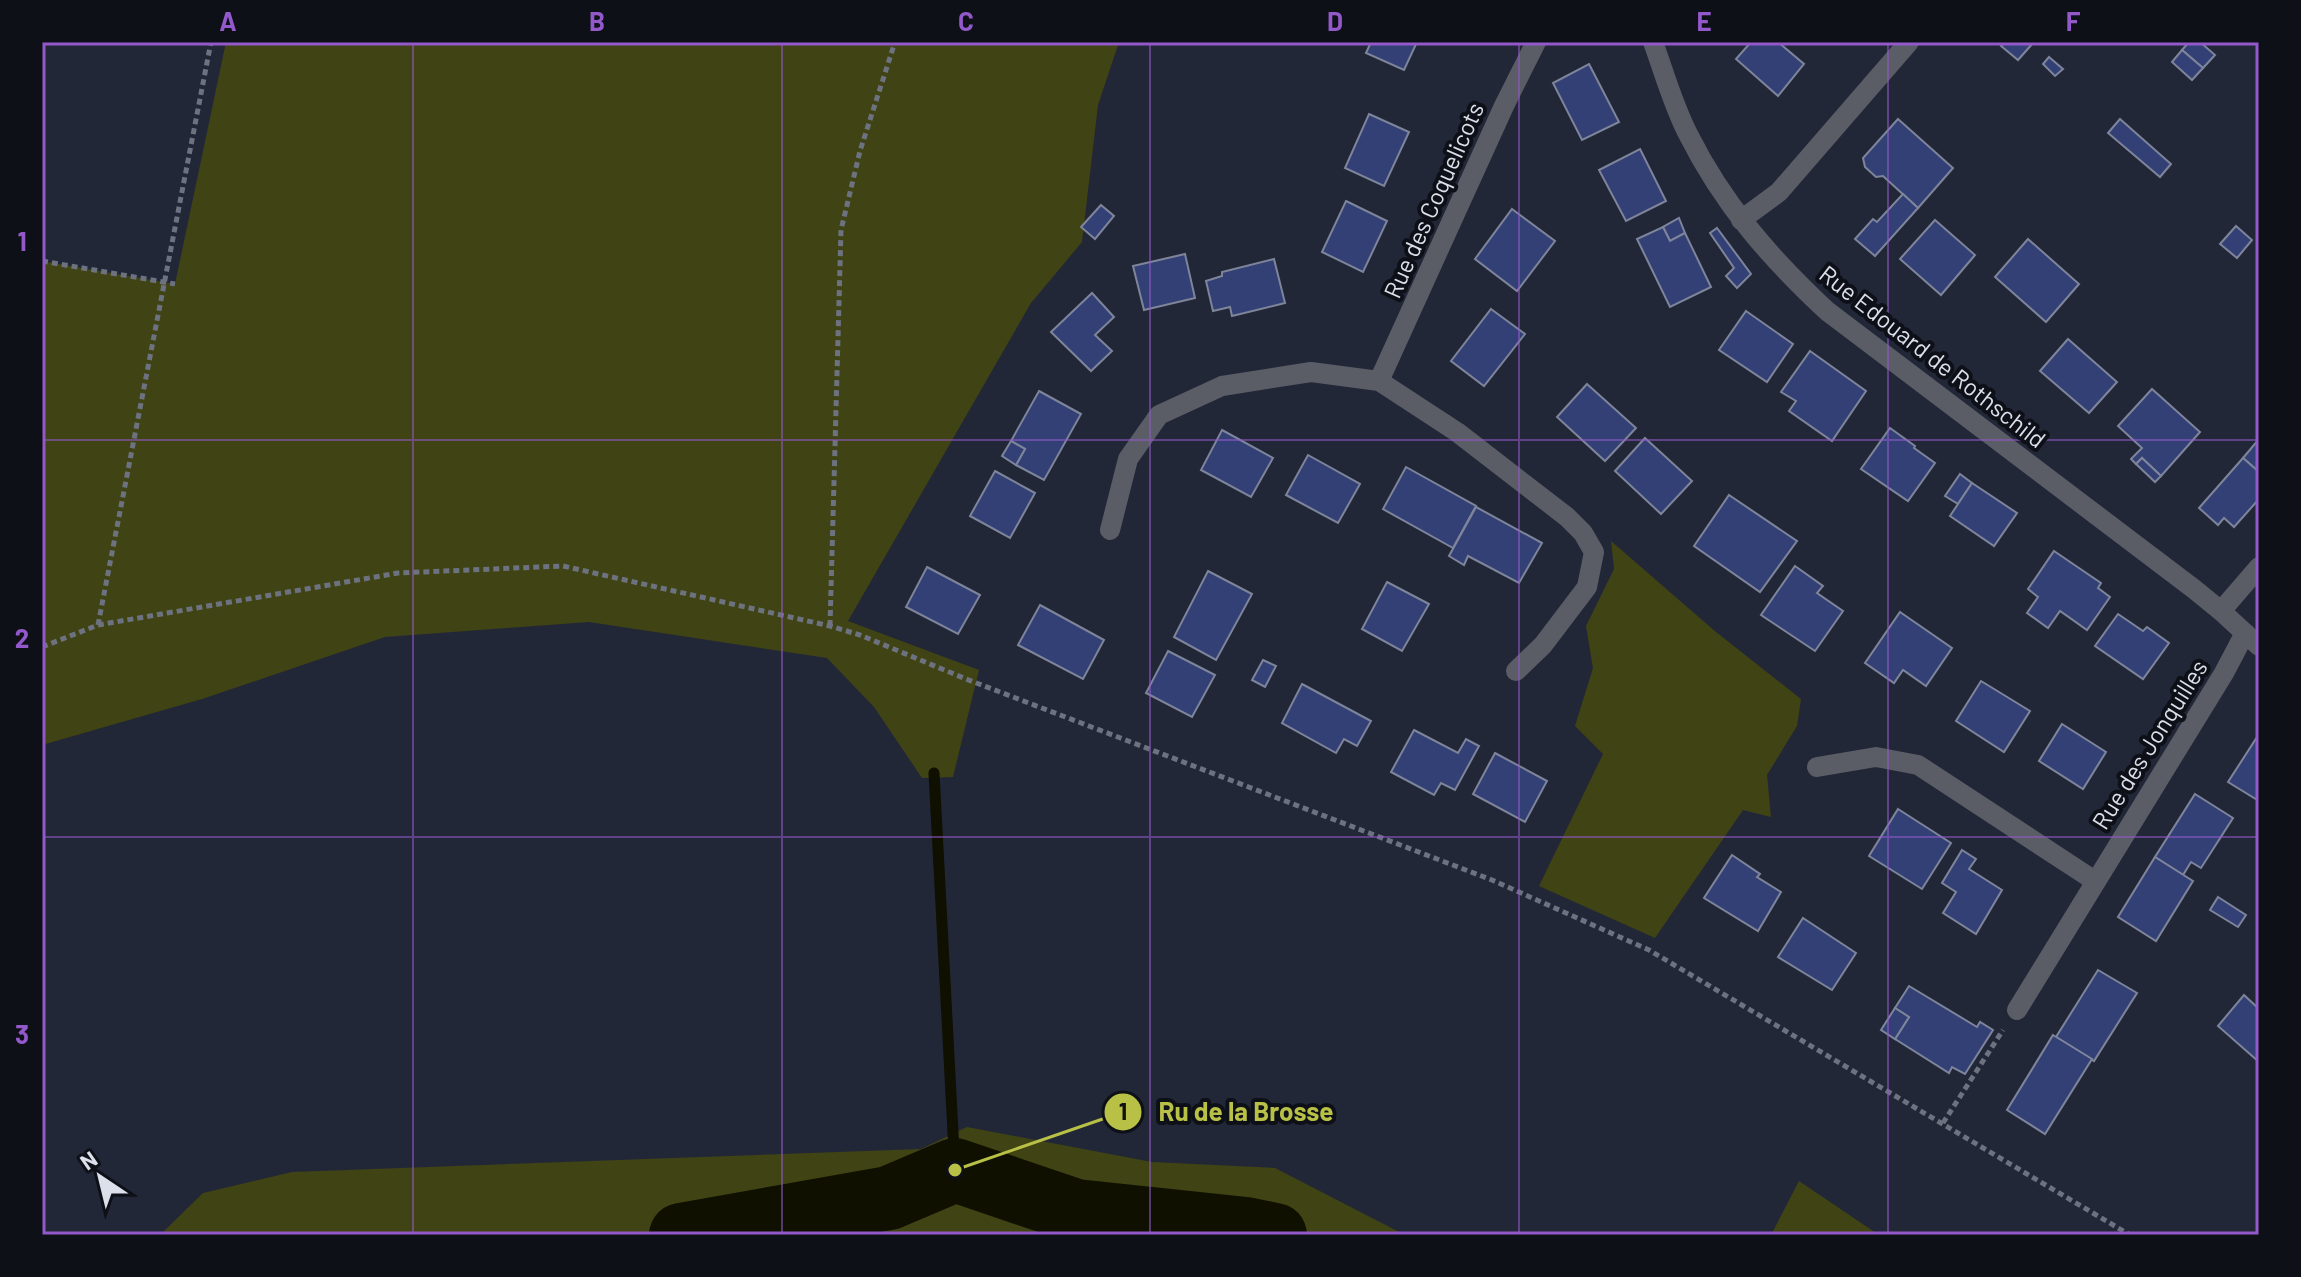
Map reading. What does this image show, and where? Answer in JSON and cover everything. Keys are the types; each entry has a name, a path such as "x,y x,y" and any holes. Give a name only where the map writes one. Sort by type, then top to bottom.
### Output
{"street":[{"name":"Rue des Coquelicots","path":"1379,381 1536,42"},
{"name":"Rue Edouard de Rothschild","path":"1653,42 1686,131 1719,191 1785,272 1827,311 2221,611 2252,640"},
{"path":"1741,220 1779,192 1909,42"},
{"path":"1110,530 1128,459 1159,415 1222,386 1311,372 1379,381 1457,432 1567,517 1583,533 1594,552 1587,587 1543,645 1516,671"},
{"path":"2221,611 2259,567"},
{"name":"Rue des Jonquilles","path":"2017,1010 2224,673 2252,640"},
{"path":"1817,767 1876,757 1918,765 2095,881"}],"path":[{"path":"98,625 211,42"},
{"path":"830,626 841,230 860,151 895,42"},
{"path":"42,261 175,284"},
{"path":"42,647 98,625 398,573 563,566 830,626 1492,880 1649,950 2130,1235"},
{"path":"1943,1123 2017,1010"}],"green space":[{"path":"226,42 1119,42 1098,105 1082,242 1031,303 848,621 979,670 953,777 922,778 874,707 827,658 589,622 385,637 202,699 42,745 42,261 175,284"},
{"path":"1611,541 1716,632 1801,699 1797,726 1767,775 1771,817 1743,810 1655,938 1539,886 1603,754 1575,726 1593,668 1586,626 1614,569"},
{"path":"967,1127 1152,1162 1275,1168 1405,1235 160,1235 203,1193 292,1172 921,1149"},
{"path":"1799,1181 1879,1235 1771,1235"}],"building":[{"path":"1371,42 1417,42 1404,70 1366,53"},
{"path":"1751,42 1778,42 1804,64 1778,96 1736,59"},
{"path":"2005,42 2033,43 2018,60 2001,46"},
{"path":"2189,42 2200,42 2215,55 2203,68 2182,50"},
{"path":"2182,50 2203,68 2192,80 2172,62"},
{"path":"2049,57 2063,69 2055,76 2043,64"},
{"path":"1589,64 1619,122 1582,140 1553,83"},
{"path":"1369,114 1409,132 1384,186 1345,168"},
{"path":"1898,119 1953,168 1918,208 1883,176 1876,177 1865,167 1863,158"},
{"path":"2120,119 2171,164 2160,177 2108,133"},
{"path":"1640,149 1666,201 1626,221 1599,170"},
{"path":"1903,194 1918,208 1875,256 1855,239 1873,219 1877,222"},
{"path":"1346,201 1387,221 1363,272 1322,252"},
{"path":"1101,205 1114,216 1095,239 1081,227"},
{"path":"1512,209 1555,241 1517,291 1475,259"},
{"path":"1679,218 1685,233 1670,241 1663,227"},
{"path":"1935,220 1975,255 1941,295 1900,259"},
{"path":"2236,226 2252,240 2237,258 2220,244"},
{"path":"1663,227 1670,241 1685,233 1711,287 1670,307 1637,239"},
{"path":"1717,228 1751,274 1737,288 1726,276 1734,268 1710,233"},
{"path":"2028,239 2079,284 2046,322 1995,277"},
{"path":"1185,254 1195,298 1144,310 1133,266"},
{"path":"1274,259 1285,303 1232,316 1230,307 1213,311 1206,281 1222,276 1222,272"},
{"path":"1092,293 1114,317 1095,335 1112,351 1091,371 1051,332"},
{"path":"1491,309 1525,334 1484,386 1451,361"},
{"path":"1746,311 1793,344 1767,382 1719,350"},
{"path":"2068,339 2117,382 2089,413 2040,371"},
{"path":"1810,351 1866,391 1832,441 1789,411 1796,401 1781,392"},
{"path":"1587,384 1636,428 1605,461 1557,417"},
{"path":"2152,389 2200,432 2161,476 2142,458 2136,464 2131,459 2142,448 2118,426"},
{"path":"1039,391 1081,414 1044,480 1016,465 1025,449 1011,441"},
{"path":"1890,428 1935,463 1908,501 1861,469"},
{"path":"1222,430 1273,458 1251,497 1201,470"},
{"path":"1645,438 1692,481 1661,514 1615,471"},
{"path":"2259,439 2259,472 2243,458"},
{"path":"1011,441 1025,449 1016,465 1002,456"},
{"path":"1308,455 1360,484 1338,523 1286,495"},
{"path":"2142,458 2161,476 2155,482 2136,464"},
{"path":"2243,458 2259,472 2259,499 2234,527 2224,518 2218,525 2199,508"},
{"path":"1406,467 1476,506 1453,548 1383,509"},
{"path":"995,471 1035,493 1010,538 970,516"},
{"path":"1960,474 1972,483 1958,504 1945,496"},
{"path":"1972,483 2017,513 1994,546 1950,516"},
{"path":"1729,495 1797,541 1760,592 1694,546"},
{"path":"1476,507 1542,543 1519,583 1468,556 1464,565 1449,556"},
{"path":"2054,551 2101,583 2098,588 2110,597 2087,630 2060,611 2048,628 2027,613 2038,597 2028,589"},
{"path":"1795,566 1823,586 1817,593 1843,611 1815,651 1761,615"},
{"path":"927,567 980,595 958,634 906,607"},
{"path":"1208,571 1252,594 1216,660 1174,637"},
{"path":"1387,582 1429,604 1402,651 1362,629"},
{"path":"1040,605 1104,640 1083,679 1018,645"},
{"path":"1900,612 1952,648 1926,686 1903,670 1894,683 1865,663"},
{"path":"2118,614 2143,631 2147,627 2169,643 2143,679 2095,646"},
{"path":"1168,651 1215,675 1192,717 1146,693"},
{"path":"1263,660 1276,666 1265,687 1252,680"},
{"path":"1981,681 2030,711 2004,752 1956,721"},
{"path":"1302,684 1371,721 1357,746 1344,739 1336,753 1282,723"},
{"path":"2062,724 2106,752 2083,789 2039,761"},
{"path":"1414,730 1458,753 1466,739 1479,746 1455,790 1441,783 1434,795 1391,772"},
{"path":"2259,734 2259,801 2228,782"},
{"path":"1495,753 1547,781 1525,822 1473,794"},
{"path":"2195,794 2233,818 2201,868 2191,862 2183,875 2155,857"},
{"path":"1898,809 1951,843 1922,889 1869,856"},
{"path":"1962,850 1976,859 1969,869 2002,890 1976,934 1943,913 1956,892 1942,883"},
{"path":"1732,855 1760,874 1757,877 1781,892 1758,931 1704,898"},
{"path":"2155,857 2193,881 2156,941 2118,917"},
{"path":"2218,897 2246,915 2238,927 2210,910"},
{"path":"1803,918 1856,953 1832,990 1778,957"},
{"path":"2098,970 2137,993 2094,1061 2056,1037"},
{"path":"1909,986 1977,1027 1980,1022 1993,1030 1965,1074 1952,1067 1949,1073 1895,1039 1909,1017 1895,1008"},
{"path":"2244,995 2259,1009 2259,1062 2218,1026"},
{"path":"1895,1008 1909,1017 1895,1039 1881,1030"},
{"path":"2053,1035 2092,1059 2045,1134 2007,1110"}],"waterway":[{"path":"934,773 955,1170"},
{"path":"681,1235 889,1198 955,1170 1076,1211 1246,1229 1275,1235"}],"place":[{"name":"Ru de la Brosse","path":"955,1170"}]}
